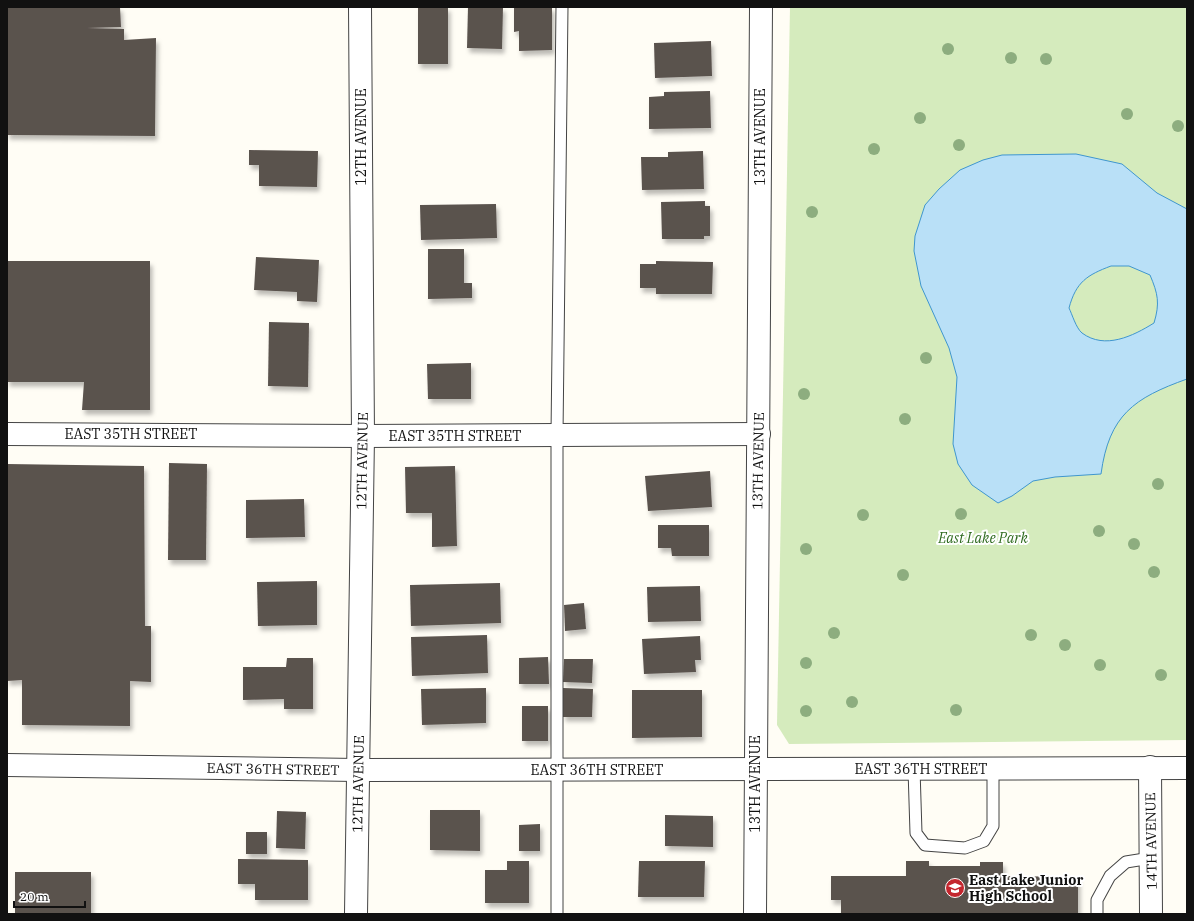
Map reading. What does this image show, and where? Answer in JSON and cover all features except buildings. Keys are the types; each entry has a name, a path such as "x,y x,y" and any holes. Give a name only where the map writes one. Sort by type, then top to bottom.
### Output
{"street":[{"name":"12TH AVENUE","path":"356,914 363,436 360,7"},
{"name":"13TH AVENUE","path":"755,914 761,7"},
{"name":"EAST 35TH STREET","path":"7,434 363,436 759,434"},
{"name":"EAST 36TH STREET","path":"7,765 357,770 1187,768"},
{"name":"14TH AVENUE","path":"1150,767 1151,914"}],"lane":[{"path":"557,914 557,435 562,7"},
{"path":"914,769 916,833 925,845 966,848 984,842 993,826 993,768"},
{"path":"1097,914 1097,900 1110,876 1126,862 1151,858"}],"green space":[{"name":"East Lake Park","path":"790,7 1187,7 1187,740 789,744 777,725"}],"water":[{"path":"1076,154 1122,164 1157,193 1187,209 1187,379 1152,394 1127,412 1118,423 1110,437 1101,474 1055,477 1033,481 1012,496 998,503 972,485 958,464 953,444 957,377 949,348 921,286 914,251 915,236 925,205 939,189 960,170 983,160 1002,155","holes":["1111,266 1129,266 1150,275 1157,299 1157,310 1154,323 1128,336 1109,341 1091,338 1082,333 1069,308 1079,286 1089,276"]}],"place":[{"name":"East Lake Junior High School","path":"955,888"}]}
